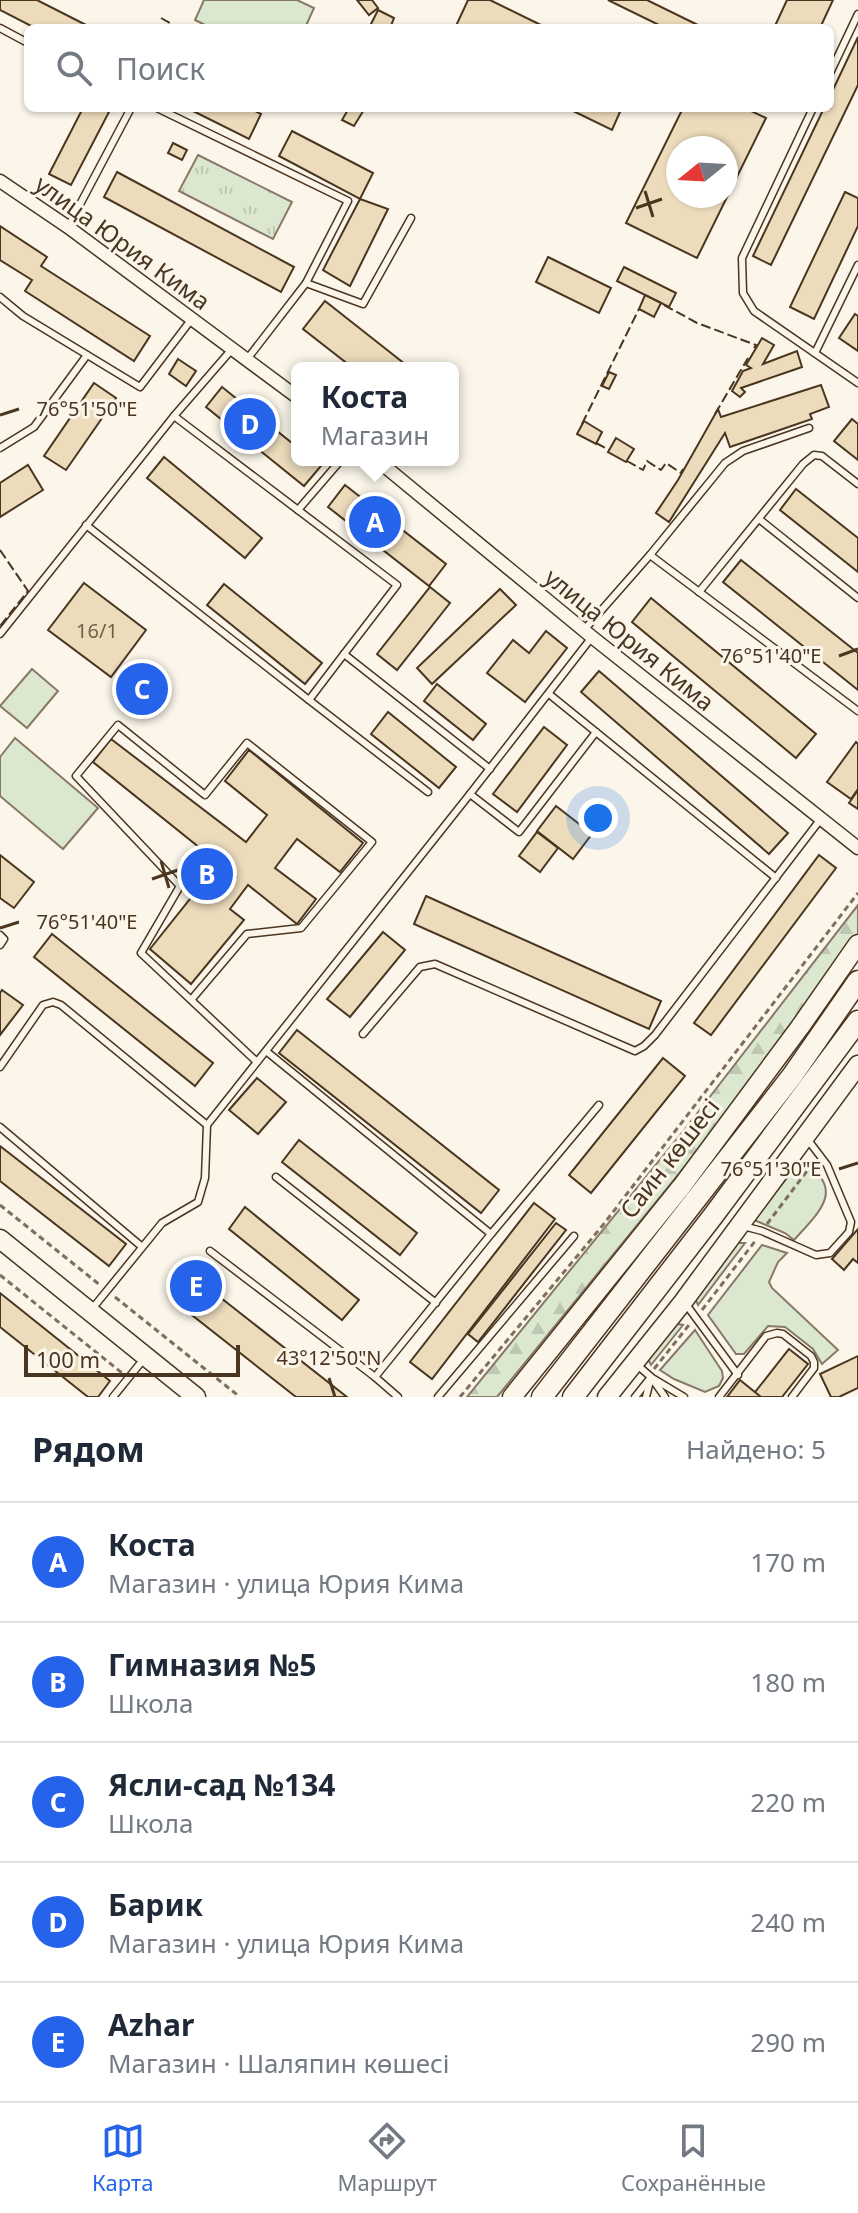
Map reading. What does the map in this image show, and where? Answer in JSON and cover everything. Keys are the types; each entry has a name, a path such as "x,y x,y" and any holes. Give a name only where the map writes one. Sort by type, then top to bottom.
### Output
{"main road":[{"name":"Саин көшесі","path":"512,1397 682,1186 858,944"},
{"path":"834,1013 858,962"},
{"name":"Саин көшесі","path":"542,1397 792,1076 858,981"},
{"path":"573,1397 858,1021"},
{"path":"607,1397 683,1302 858,1065"},
{"path":"2,1245 196,1397"}],"street":[{"name":"улица Юрия Кима","path":"0,181 68,227 291,392"},
{"name":"улица Юрия Кима","path":"384,466 858,848"}],"lane":[{"path":"834,65 858,14"},
{"path":"0,28 24,41"},
{"path":"68,227 129,112"},
{"path":"165,112 348,201 306,283 248,358"},
{"path":"811,112 742,258 743,293 754,311 858,383"},
{"path":"306,283 363,304 411,218"},
{"path":"815,353 858,265"},
{"path":"0,297 23,316 140,387 191,320"},
{"path":"0,634 174,416 233,348"},
{"path":"0,448 34,427 87,355"},
{"path":"174,416 397,585 309,700"},
{"path":"90,1312 162,1223 198,1202 205,1178 207,1125 549,694 588,633 650,555 725,463 743,451 809,428"},
{"path":"699,592 803,464 814,455 822,456 858,484"},
{"path":"298,510 336,466"},
{"path":"759,519 858,598"},
{"path":"86,525 428,792"},
{"path":"650,555 858,711"},
{"path":"344,654 490,769"},
{"path":"549,694 776,878"},
{"path":"191,1000 247,934 301,928 372,842 247,743 205,795 118,725 76,776 180,886 141,953 191,1000 257,1062"},
{"path":"470,794 519,832 596,732"},
{"path":"363,1034 420,967 435,964 635,1051 655,1035 820,820"},
{"path":"0,935 4,939 0,945"},
{"path":"0,1067 43,1005 53,1002 61,1005 207,1125"},
{"path":"266,1051 491,1234"},
{"path":"375,1377 599,1105"},
{"path":"0,1127 141,1246"},
{"path":"740,1225 824,1256 849,1232 854,1221 827,1165 805,1136"},
{"path":"276,1177 436,1303"},
{"path":"438,1397 574,1236"},
{"path":"210,1251 398,1397"},
{"path":"683,1302 738,1375"},
{"path":"719,1397 766,1336 777,1333 783,1334 811,1356 814,1362 814,1368 792,1397"},
{"path":"113,1397 145,1357"},
{"path":"635,1363 684,1397"},
{"path":"635,1397 650,1376"},
{"path":"646,1397 650,1376"},
{"path":"650,1376 665,1397"}],"path":[{"path":"460,1397 603,1225 858,893"},
{"path":"650,1376 762,1231 817,1153"},
{"path":"0,1205 240,1397"},
{"path":"0,1275 113,1366"}],"green space":[{"path":"204,0 297,0 314,8 307,24 203,24 195,20"},
{"path":"198,155 292,202 273,239 179,191"},
{"path":"32,669 58,691 27,728 0,706"},
{"path":"15,738 98,808 63,849 0,796 0,757"},
{"path":"858,905 858,935 709,1137 497,1397 467,1397 685,1129"},
{"path":"801,1160 815,1171 826,1190 820,1210 794,1240 754,1220"},
{"path":"734,1243 745,1243 698,1305 694,1296"},
{"path":"762,1245 787,1253 778,1262 769,1282 772,1288 838,1350 822,1364 813,1349 785,1327 768,1326 744,1354 736,1354 708,1315"},
{"path":"673,1323 683,1325 651,1365 647,1357"},
{"path":"695,1330 722,1371 719,1386 705,1392 660,1370"}],"building":[{"path":"0,0 37,0 84,24 27,24 0,10"},
{"path":"357,0 372,0 378,8 369,15"},
{"path":"468,0 490,0 539,24 457,24"},
{"path":"608,0 647,0 696,24 657,24"},
{"path":"787,0 833,0 822,24 776,24"},
{"path":"378,10 394,18 392,24 371,24"},
{"path":"858,37 858,85 771,265 753,256 822,112 834,112 834,88"},
{"path":"81,112 109,112 71,185 49,174"},
{"path":"195,112 261,114 249,139"},
{"path":"347,112 363,112 354,126 342,120"},
{"path":"575,112 620,112 612,130"},
{"path":"681,112 753,112 766,118 738,175 738,136 669,136"},
{"path":"292,131 373,173 360,199 279,156"},
{"path":"666,142 666,208 722,208 697,258 626,223"},
{"path":"173,143 187,150 182,160 168,153"},
{"path":"117,172 294,267 281,292 104,197"},
{"path":"845,192 858,198 858,226 814,319 790,307"},
{"path":"360,199 388,209 350,286 323,270"},
{"path":"0,226 47,257 41,266 150,336 134,361 25,291 32,280 0,260"},
{"path":"548,257 611,288 599,313 536,282"},
{"path":"624,267 676,293 669,307 617,281"},
{"path":"645,295 661,303 654,317 639,309"},
{"path":"325,301 402,362 345,362 303,329"},
{"path":"855,314 858,316 858,351 839,338"},
{"path":"762,338 774,345 763,364 797,351 802,367 741,388 745,392 740,397 732,391 743,371 751,368 746,365"},
{"path":"178,359 196,371 186,386 169,374"},
{"path":"609,372 616,375 609,389 602,386"},
{"path":"94,383 116,398 66,470 44,456"},
{"path":"821,385 829,407 810,414 812,419 730,447 725,433 669,522 656,513 718,409 721,417"},
{"path":"222,387 291,442 291,466 321,466 304,486 206,407"},
{"path":"852,419 858,424 858,460 834,441"},
{"path":"584,421 602,432 596,444 577,434"},
{"path":"616,438 634,449 626,462 608,452"},
{"path":"164,457 262,538 245,558 147,478"},
{"path":"28,465 43,490 0,517 0,483"},
{"path":"345,485 446,564 429,586 328,507"},
{"path":"796,489 858,538 858,572 780,510"},
{"path":"741,560 858,653 858,690 723,582"},
{"path":"84,583 146,630 111,677 48,630"},
{"path":"224,584 322,663 305,684 207,605"},
{"path":"430,587 450,603 397,670 377,654"},
{"path":"500,589 516,605 432,684 417,668"},
{"path":"651,598 816,734 796,758 632,622"},
{"path":"546,631 567,648 525,702 487,673 513,640 529,653"},
{"path":"599,671 788,833 769,854 581,692"},
{"path":"437,684 486,724 473,740 424,701"},
{"path":"388,712 456,767 439,788 371,734"},
{"path":"544,727 567,745 517,812 493,794"},
{"path":"111,739 246,842 267,815 225,781 249,750 363,843 340,872 297,839 275,868 316,899 297,924 248,885 230,909 244,920 191,984 150,949 202,884 220,898 236,877 93,762"},
{"path":"856,742 858,789 851,799 827,782"},
{"path":"858,790 858,809 849,803"},
{"path":"556,806 592,834 573,859 537,831"},
{"path":"537,832 558,848 540,872 519,856"},
{"path":"0,855 34,882 14,908 0,898"},
{"path":"819,855 836,868 711,1035 694,1023"},
{"path":"426,896 661,1001 649,1029 414,924"},
{"path":"383,932 405,950 350,1017 327,999"},
{"path":"52,934 213,1063 195,1086 34,957"},
{"path":"2,990 23,1005 0,1035 0,993"},
{"path":"297,1030 499,1190 481,1213 279,1053"},
{"path":"663,1058 685,1076 591,1193 569,1175"},
{"path":"257,1078 286,1102 258,1134 229,1110"},
{"path":"299,1140 417,1233 400,1255 282,1162"},
{"path":"0,1146 126,1244 109,1266 0,1181"},
{"path":"534,1203 555,1219 432,1379 410,1362"},
{"path":"245,1207 359,1300 342,1320 229,1229"},
{"path":"556,1223 566,1230 478,1342 468,1334"},
{"path":"858,1229 858,1263 853,1259 844,1270 832,1259"},
{"path":"188,1272 347,1397 296,1397 169,1297"},
{"path":"0,1293 110,1381 98,1397 88,1397 0,1327"},
{"path":"789,1349 808,1364 782,1397 752,1396"},
{"path":"858,1356 858,1388 839,1397 831,1397 820,1374"},
{"path":"740,1380 761,1397 727,1397"}],"fence":[{"path":"161,18 172,24"},
{"path":"664,305 697,323 756,345 754,348"},
{"path":"582,424 639,309"},
{"path":"715,414 748,358"},
{"path":"596,443 609,450"},
{"path":"627,461 643,470 647,461 661,470 666,463 681,473 683,469"},
{"path":"0,550 28,591 0,626"}],"place":[{"name":"Барик","path":"250,424"},
{"name":"Коста","path":"375,522"},
{"name":"Ясли-сад №134","path":"142,689"},
{"name":"Гимназия №5","path":"207,874"},
{"name":"Azhar","path":"196,1286"}]}
